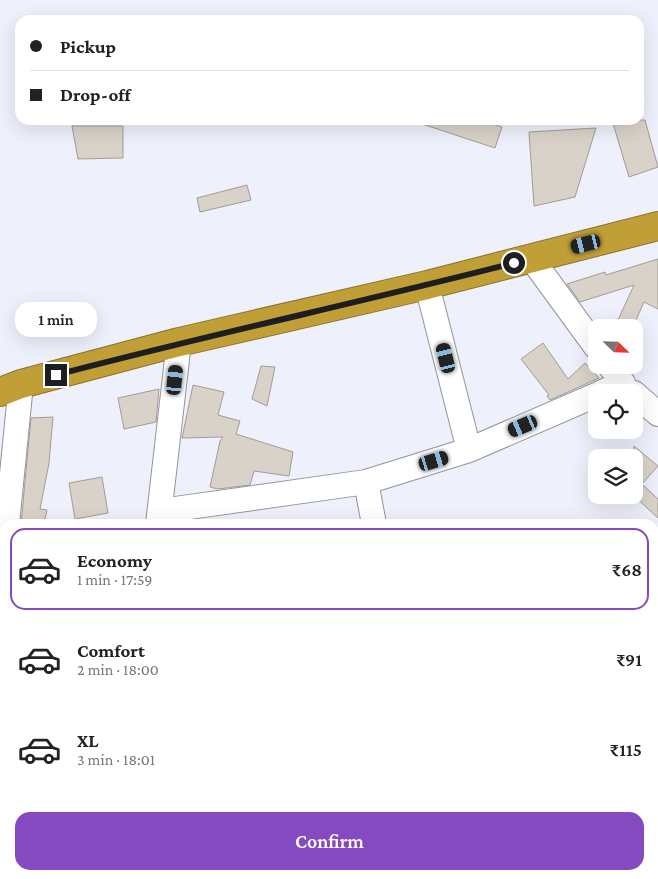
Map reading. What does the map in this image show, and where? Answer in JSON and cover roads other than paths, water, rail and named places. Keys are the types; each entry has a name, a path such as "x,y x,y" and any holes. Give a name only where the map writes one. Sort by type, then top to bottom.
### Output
{"highway":[{"path":"11,388 179,342 427,285 658,226"}],"street":[{"path":"531,258 588,336"},
{"path":"427,285 469,450"},
{"path":"179,342 160,517 366,482 469,450 588,398"},
{"path":"7,519 11,388"},
{"path":"643,403 658,414"},
{"path":"366,482 373,519"}]}
